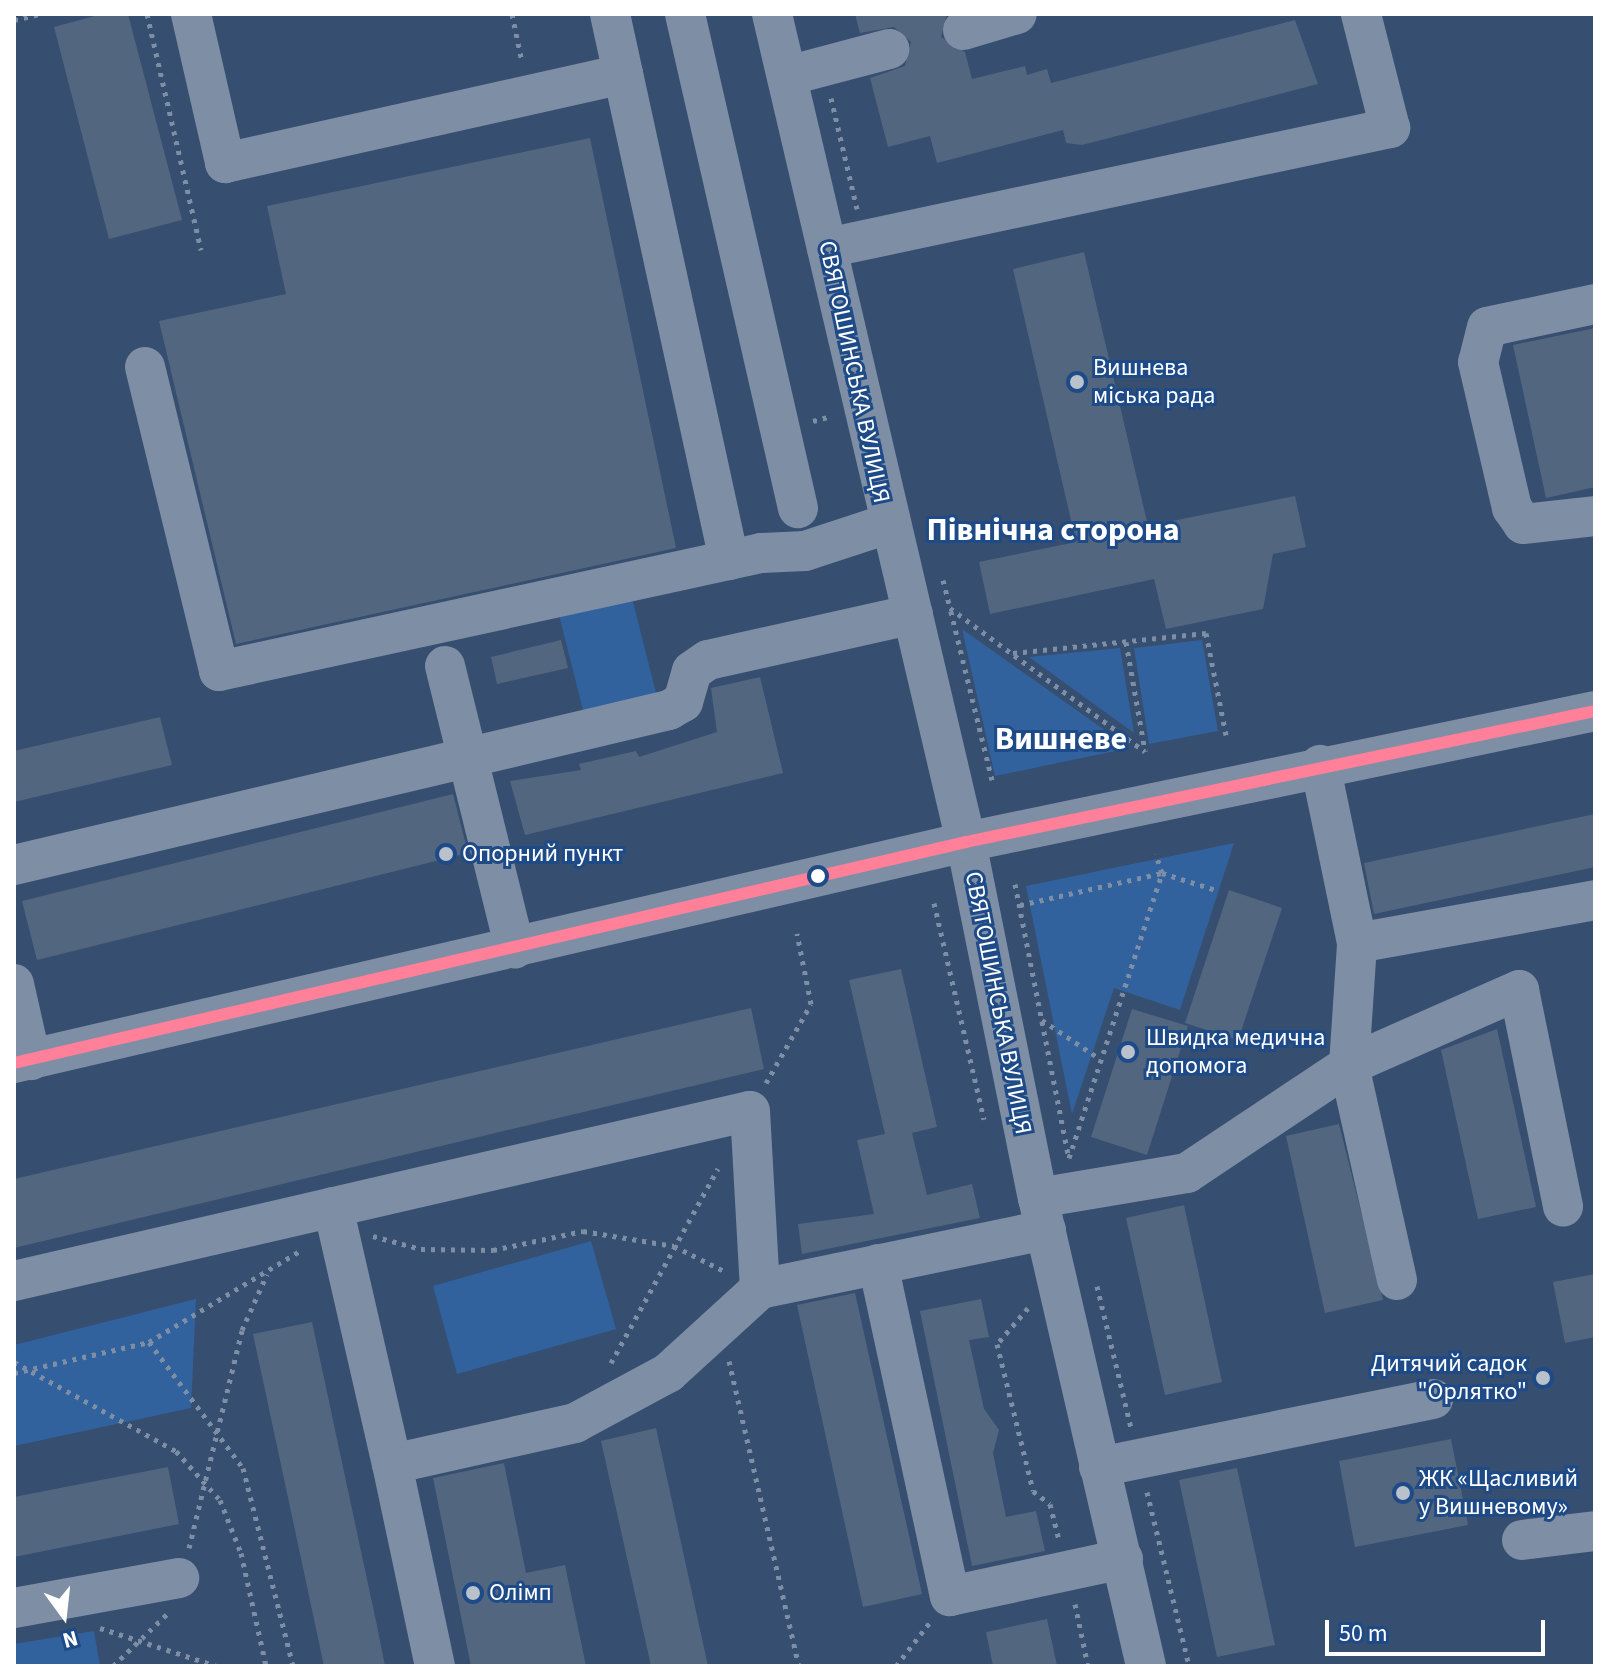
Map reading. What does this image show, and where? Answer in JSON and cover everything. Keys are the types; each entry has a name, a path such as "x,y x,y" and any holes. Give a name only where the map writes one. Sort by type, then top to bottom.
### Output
{"street":[{"path":"191,14 225,163 623,74"},
{"path":"610,14 745,557"},
{"path":"685,14 798,508"},
{"name":"СВЯТОШИНСЬКА ВУЛИЦЯ","path":"772,14 827,248 869,528 913,614 966,842 1057,1195 1099,1467 1146,1666"},
{"path":"827,248 1390,128 1361,14"},
{"path":"787,76 889,49"},
{"path":"1595,304 1487,327 1478,362 1512,508 1523,524 1595,516"},
{"path":"145,367 219,671 745,557 818,548 869,528"},
{"path":"14,865 677,707 692,671 708,660 913,614"},
{"path":"445,666 515,948"},
{"path":"14,984 23,1062 966,842 1320,765 1595,711"},
{"path":"1320,765 1357,943 1349,1065 1397,1280"},
{"path":"1357,943 1595,900"},
{"path":"392,1464 575,1423 668,1373 760,1289 878,1264 1057,1195 1187,1173 1349,1065 1519,990 1563,1207"},
{"path":"14,1281 750,1111 760,1289"},
{"path":"333,1207 435,1666"},
{"path":"878,1264 950,1596 1123,1559"},
{"path":"1099,1467 1433,1399"},
{"path":"1522,1540 1595,1531"},
{"path":"14,1608 179,1578"}],"path":[{"path":"14,20 39,14"},
{"path":"147,14 201,250"},
{"path":"512,14 523,69"},
{"path":"992,780 950,608 1145,752 1126,642"},
{"path":"1012,653 1206,633 1226,735"},
{"path":"1057,1195 1162,873 1156,854"},
{"path":"1020,905 1162,873 1216,890"},
{"path":"1015,884 1042,1020 1057,1195"},
{"path":"934,903 987,1131"},
{"path":"608,1369 811,1004 797,933"},
{"path":"1042,1020 1100,1059"},
{"path":"1092,1268 1189,1666"},
{"path":"113,1666 142,1642 171,1610 220,1427 242,1330 267,1273"},
{"path":"1025,1296 1028,1308 997,1344 1033,1491 1050,1504 1088,1666"},
{"path":"720,1325 799,1666"},
{"path":"149,1342 220,1427 243,1468 293,1666"},
{"path":"14,1362 176,1451 220,1500 241,1553 266,1666"},
{"path":"896,1666 950,1596"},
{"path":"85,1624 217,1666"}],"shaded area":[{"path":"632,598 657,697 584,714 559,615"},
{"path":"962,629 1130,748 995,776"},
{"path":"1202,640 1218,731 1149,744 1134,648"},
{"path":"1120,648 1134,733 1029,657"},
{"path":"1234,843 1180,1010 1114,988 1072,1114 1026,886"},
{"path":"591,1241 616,1329 457,1374 433,1286"},
{"path":"196,1299 191,1408 14,1446 14,1345"},
{"path":"94,1631 100,1666 14,1666 14,1644"}],"building":[{"path":"102,14 128,14 182,220 109,239 54,27"},
{"path":"855,14 947,14 941,37 965,52 972,79 1025,66 1027,75 1047,69 1051,83 1295,20 1318,84 1082,145 1066,143 1063,130 937,163 930,136 888,147 870,78 905,66 911,42 894,27 860,33"},
{"path":"590,138 676,548 236,644 159,321 286,294 267,206"},
{"name":"Вишнева міська рада","path":"1084,252 1148,526 1295,496 1306,547 1273,554 1263,609 1166,629 1154,579 990,614 979,562 1076,542 1013,269"},
{"path":"1595,328 1595,487 1546,498 1513,345"},
{"path":"561,640 568,668 497,684 491,657"},
{"path":"760,677 783,773 525,835 510,781 581,770 579,764 636,751 639,757 717,732 711,688"},
{"path":"160,717 172,765 14,802 14,751"},
{"path":"453,794 468,853 37,960 22,901"},
{"path":"1595,814 1595,867 1374,914 1364,863"},
{"path":"1229,890 1282,908 1238,1040 1185,1023"},
{"path":"901,969 937,1127 912,1133 927,1195 972,1184 980,1218 802,1254 798,1224 874,1214 857,1140 885,1134 849,980"},
{"path":"751,1008 764,1069 14,1248 14,1179"},
{"path":"1132,1009 1188,1026 1147,1155 1091,1137"},
{"path":"1497,1029 1536,1207 1478,1219 1441,1050"},
{"path":"1339,1124 1383,1300 1325,1313 1286,1136"},
{"path":"1184,1205 1222,1382 1165,1395 1126,1218"},
{"path":"1595,1274 1595,1337 1565,1343 1553,1282"},
{"path":"855,1293 922,1594 863,1607 797,1305"},
{"path":"981,1299 989,1337 969,1340 984,1409 999,1430 993,1453 1006,1517 1036,1511 1045,1551 972,1566 920,1311"},
{"path":"312,1322 385,1666 324,1666 253,1334"},
{"path":"656,1428 708,1666 651,1666 601,1441"},
{"name":"ЖК «Щасливий у Вишневому»","path":"1451,1439 1468,1525 1355,1547 1339,1461"},
{"path":"504,1463 526,1573 565,1565 586,1666 471,1666 433,1478"},
{"path":"168,1467 179,1524 14,1557 14,1497"},
{"path":"1237,1468 1275,1645 1217,1657 1179,1480"},
{"path":"1047,1619 1057,1666 993,1666 986,1632"}],"transit line":[{"path":"14,1063 966,842 1595,711"}],"place":[{"name":"Вишнева міська рада","path":"1077,382"},
{"name":"Опорний пункт","path":"446,854"},
{"name":"Швидка медична допомога","path":"1128,1052"},
{"name":"Дитячий садок \"Орлятко\"","path":"1543,1378"},
{"name":"ЖК «Щасливий у Вишневому»","path":"1403,1493"},
{"name":"Олімп","path":"473,1593"}],"district":[{"name":"Північна сторона","path":"1053,530"},
{"name":"Вишневе","path":"1061,739"}]}
